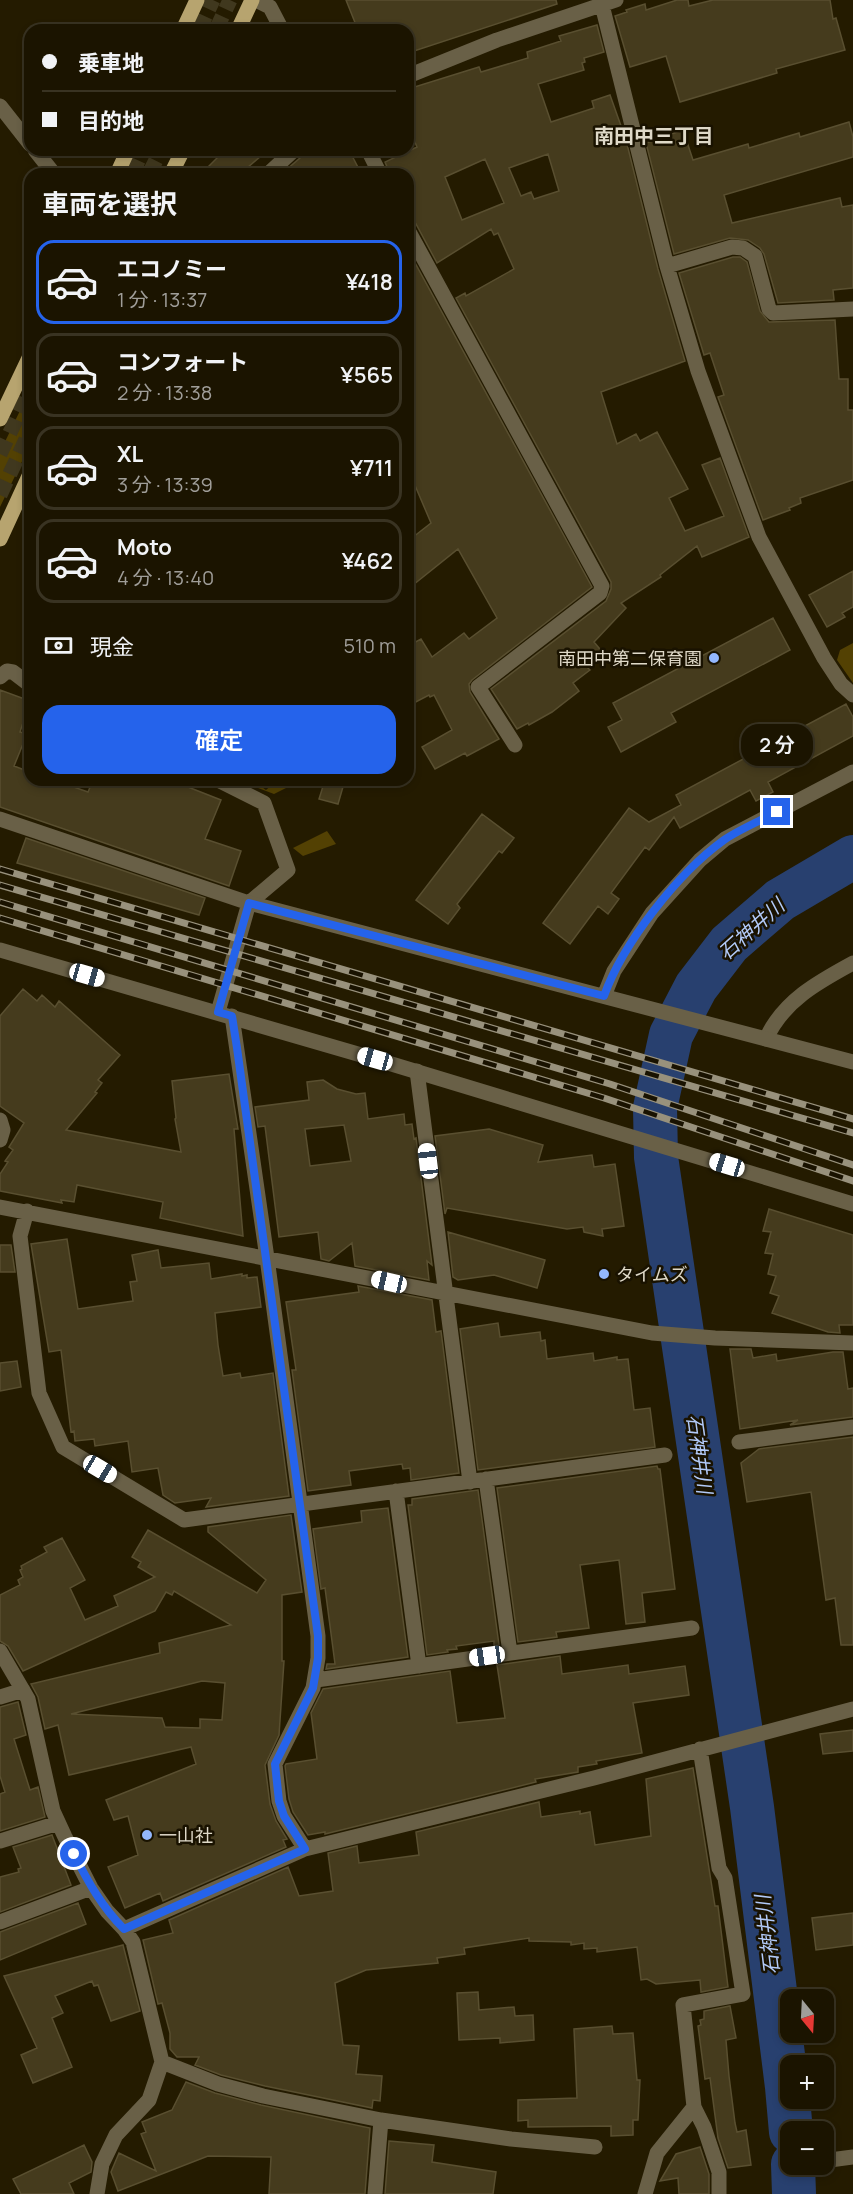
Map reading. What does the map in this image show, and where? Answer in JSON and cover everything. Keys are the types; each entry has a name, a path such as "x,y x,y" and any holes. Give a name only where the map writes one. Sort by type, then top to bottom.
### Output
{"main road":[{"path":"186,24 197,0"},
{"path":"241,24 254,0"},
{"path":"0,419 24,369"},
{"path":"0,538 24,487"}],"street":[{"path":"254,0 270,7 279,24"},
{"path":"414,74 497,40 609,2 667,266 698,371 759,537 824,658 841,684 853,695"},
{"path":"0,106 24,136"},
{"path":"40,156 49,168"},
{"path":"274,168 288,156"},
{"path":"414,241 602,586 600,593 477,687 515,745"},
{"path":"667,266 732,248 743,248 755,256 772,313 853,309"},
{"path":"0,677 7,671 13,672 24,680"},
{"path":"604,996 614,971 651,913 700,860 726,839 853,772"},
{"path":"230,786 264,803 288,870 249,903 225,1014 267,1258 318,1636 315,1680 275,1764 279,1801 284,1816 305,1849"},
{"path":"0,819 249,903 853,1062"},
{"path":"0,950 417,1071 853,1204"},
{"path":"766,1039 773,1023 797,998 816,984 853,963"},
{"path":"417,1071 470,1482"},
{"path":"0,1120 3,1124 0,1140"},
{"path":"0,1207 652,1334 853,1343"},
{"path":"27,1211 20,1236 39,1393 63,1447 184,1520 665,1455"},
{"path":"739,1442 853,1427"},
{"path":"486,1479 510,1653"},
{"path":"396,1491 419,1666"},
{"path":"315,1680 692,1628"},
{"path":"0,1651 28,1699 39,1738 53,1810 58,1823 91,1888 107,1911 134,1942 162,2062 149,2100 116,2135 106,2155 102,2164 98,2194"},
{"path":"0,1697 23,1690"},
{"path":"124,1929 305,1849 594,1778 853,1709"},
{"path":"703,1748 719,1868 725,1878 743,1994 683,2005 694,2107 704,2127 719,2172 719,2194"},
{"path":"0,1842 58,1823"},
{"path":"0,1923 91,1888"},
{"path":"162,2062 218,2084 381,2121 511,2139 596,2147"},
{"path":"645,2194 657,2153 694,2107"},
{"path":"375,2194 381,2121"},
{"path":"834,2159 853,2157"}],"shaded area":[{"path":"24,402 24,457 0,507 0,452"},
{"path":"853,643 853,683 837,660 840,650"},
{"path":"253,786 260,786 266,790 270,786 290,786 274,794"},
{"path":"327,831 336,844 303,856 293,848"}],"building":[{"path":"346,0 556,0 557,4 414,51 414,24 356,24"},
{"path":"677,0 688,0 689,6 713,0 830,0 833,19 836,18 845,50 776,69 777,73 680,102 666,56 630,67 615,16 645,4 646,10"},
{"path":"597,25 604,52 584,58 585,62 582,63 584,70 538,84 551,122 594,108 592,101 610,95 626,140 658,269 685,361 601,392 617,444 636,434 640,441 657,432 688,489 669,498 685,531 724,516 702,465 720,458 749,537 702,557 697,546 660,575 661,577 621,603 626,608 594,642 604,654 587,667 590,670 573,683 579,691 552,712 517,729 491,689 606,601 611,582 456,298 465,293 466,296 514,269 498,233 494,235 491,229 437,263 414,220 414,168 388,168 385,162 398,156 414,156 414,148 417,147 414,140 414,87 479,67 481,72 528,58 527,52 561,41 559,36","holes":["548,154 559,191 534,199 531,192 521,196 509,168","485,159 504,203 462,220 445,177"]},
{"path":"849,122 853,137 853,157 724,195 732,223 840,198 842,207 853,205 853,288 833,290 834,300 778,303 764,254 760,248 748,240 730,238 674,254 646,143 683,130 693,160 748,144 749,148 799,133 800,137"},
{"path":"219,156 261,156 247,168 207,168"},
{"path":"352,156 358,168 288,168 301,157"},
{"path":"740,257 747,262 760,311 769,322 835,320 839,379 848,379 848,410 853,410 853,480 800,498 801,503 789,508 790,510 763,520 718,397 724,395 710,353 704,355 679,273"},
{"path":"414,261 592,587 472,680 469,684 470,692 499,739 467,756 465,753 435,769 422,747 452,730 434,695 430,697 429,695 414,703 414,643 421,639 432,657 464,633 469,639 497,618 458,549 414,584 414,536 431,523 414,483"},
{"path":"853,571 853,607 842,613 845,617 827,627 809,595"},
{"path":"773,618 790,650 671,713 676,722 621,752 608,727 622,720 613,703"},
{"path":"0,690 24,699 24,720 20,732 24,733 24,741 14,766 24,770 24,786 71,786 88,792 90,786 188,786 221,800 205,839 241,851 229,886 0,807"},
{"path":"846,704 853,717 853,736 768,782 773,792 756,801 750,790 680,828 674,817 649,850 645,847 611,893 619,899 608,914 598,906 570,944 543,923 629,808 649,822 681,805 676,795"},
{"path":"323,786 343,786 338,804 319,799"},
{"path":"482,814 514,838 502,853 499,851 457,904 460,908 448,924 416,900"},
{"path":"26,838 205,898 199,915 17,863"},
{"path":"23,989 37,1001 42,995 55,1007 59,1001 120,1055 98,1080 102,1083 95,1092 97,1093 66,1130 181,1152 175,1119 172,1081 229,1074 238,1129 234,1129 243,1236 160,1218 163,1202 77,1185 74,1202 61,1200 62,1203 0,1191 0,1174 13,1150 9,1147 24,1123 0,1106 0,1016"},
{"path":"323,1080 337,1089 356,1094 365,1093 368,1119 404,1114 405,1125 412,1124 414,1139 416,1138 432,1265 427,1261 429,1280 355,1266 352,1243 329,1261 321,1259 318,1232 279,1237 265,1126 258,1127 255,1107 309,1100 307,1082","holes":["344,1125 351,1161 310,1166 305,1129"]},
{"path":"489,1129 543,1145 538,1162 592,1155 594,1167 615,1164 624,1226 602,1229 603,1236 584,1232 583,1227 567,1229 447,1208 445,1214 435,1136"},
{"path":"769,1209 853,1235 853,1325 839,1325 840,1333 828,1332 772,1313 779,1296 770,1293 776,1276 768,1274 773,1254 765,1253 771,1232 763,1231"},
{"path":"448,1232 545,1260 537,1288 494,1275 458,1280 453,1277"},
{"path":"67,1239 78,1309 133,1301 130,1282 137,1281 132,1255 158,1250 161,1268 209,1263 211,1279 242,1274 242,1276 247,1275 247,1278 257,1277 261,1307 215,1313 218,1345 223,1376 240,1373 241,1378 273,1373 289,1496 206,1507 211,1498 175,1503 163,1495 158,1468 132,1472 128,1441 95,1446 94,1439 75,1441 74,1431 71,1432 61,1350 49,1352 31,1244"},
{"path":"0,1245 11,1245 15,1272 0,1272"},
{"path":"358,1286 432,1300 436,1332 441,1331 459,1473 411,1480 410,1468 403,1469 402,1464 349,1471 351,1485 308,1491 292,1370 296,1370 286,1302 359,1292"},
{"path":"498,1323 500,1337 540,1332 541,1341 545,1340 547,1359 593,1353 594,1361 617,1357 617,1360 628,1359 634,1410 650,1408 655,1447 478,1470 460,1329"},
{"path":"730,1349 751,1349 753,1358 776,1354 777,1361 843,1352 848,1389 853,1388 853,1417 790,1425 798,1420 740,1429"},
{"path":"17,1361 21,1387 0,1391 0,1363"},
{"path":"853,1437 853,1645 841,1645 835,1598 826,1600 811,1492 747,1502 741,1463 759,1449"},
{"path":"657,1466 660,1469 675,1589 642,1593 645,1622 626,1624 619,1560 580,1565 589,1628 556,1632 557,1637 518,1642 497,1488"},
{"path":"478,1490 499,1645 494,1646 494,1641 456,1646 457,1649 447,1650 448,1652 427,1655 408,1505 412,1505 412,1499"},
{"path":"388,1508 408,1657 326,1669 327,1664 335,1664 325,1588 321,1589 313,1529 362,1522 361,1511"},
{"path":"291,1515 302,1592 282,1595 282,1661 284,1661 279,1735 265,1765 270,1804 276,1821 287,1839 283,1840 286,1847 163,1901 160,1893 125,1908 108,1867 138,1855 128,1816 114,1820 106,1800 196,1764 191,1747 69,1775 58,1725 45,1729 38,1697 31,1684 160,1653 159,1643 231,1625 174,1591 172,1595 166,1592 155,1611 23,1671 8,1646 0,1641 0,1595 20,1585 18,1580 23,1577 21,1566 47,1552 44,1547 62,1538 85,1580 70,1588 85,1620 118,1606 114,1596 155,1577 138,1567 141,1562 132,1557 148,1530 257,1593 266,1580 208,1532 208,1527","holes":["202,1681 225,1683 222,1720 200,1719 200,1728 165,1727 162,1718 71,1714"]},
{"path":"560,1656 562,1674 628,1665 629,1674 685,1666 689,1695 633,1703 642,1753 596,1761 597,1764 578,1767 578,1772 535,1779 536,1782 325,1834 325,1832 308,1835 293,1812 285,1766 317,1759 311,1713 323,1689 450,1671 457,1723 505,1718 497,1665"},
{"path":"18,1702 26,1735 14,1739 30,1790 38,1787 45,1817 0,1831 0,1794 5,1792 0,1776 0,1707"},
{"path":"853,1730 853,1751 823,1754 820,1734"},
{"path":"693,1768 715,1906 718,1906 728,1987 701,1992 700,1980 656,1984 647,1979 641,1980 637,1947 597,1952 597,1948 584,1949 584,1943 571,1945 571,1942 529,1941 529,1938 464,1948 465,1954 437,1958 438,1963 366,1970 335,1983 343,2045 359,2046 356,2074 382,2076 380,2101 373,2100 372,2108 221,2075 195,2065 199,2057 177,2057 170,2049 170,2033 162,2003 158,2004 143,1940 173,1933 169,1920 288,1867 299,1896 333,1891 328,1853 357,1846 359,1863 419,1855 416,1832 539,1802 541,1817 580,1811 580,1814 590,1812 595,1845 651,1836 646,1779"},
{"path":"52,1835 71,1885 0,1912 0,1877 19,1872 18,1869 21,1868 13,1847"},
{"path":"78,1903 86,1924 0,1960 0,1932"},
{"path":"853,1913 853,1945 816,1950 812,1918"},
{"path":"123,1945 140,2011 111,2021 98,1985 94,1986 92,1981 55,1996 63,2013 52,2018 72,2067 33,2083 21,2055 37,2048 4,1976"},
{"path":"478,1992 479,2010 514,2007 515,2016 533,2015 534,2040 500,2043 500,2038 459,2040 457,1993"},
{"path":"730,2006 736,2038 726,2040 735,2123 737,2132 746,2130 751,2165 728,2168 718,2138 710,2078 705,2079 698,2026 701,2025 700,2020 704,2019 704,2011"},
{"path":"612,2026 613,2034 633,2033 637,2080 640,2080 638,2120 633,2120 633,2135 611,2136 611,2126 528,2127 528,2120 518,2121 518,2100 577,2098 574,2029"},
{"path":"186,2082 215,2093 261,2105 370,2128 365,2194 269,2194 271,2157 208,2156 118,2191 111,2172 119,2153 156,2171 141,2134 146,2132 142,2122 172,2110"},
{"path":"389,2141 434,2145 432,2162 496,2172 493,2194 385,2194"},
{"path":"84,2145 92,2162 91,2172 69,2183 74,2194 21,2194 13,2179"},
{"path":"700,2147 709,2174 709,2194 679,2194 678,2178 660,2181 676,2154"}],"waterway":[{"name":"石神井川","path":"790,2121 752,1807 656,1157 655,1108 671,1035 696,987 729,944 780,900 853,857"},
{"name":"石神井川","path":"793,2175 794,2194"}],"tunnel":[{"path":"202,24 213,0"},
{"path":"219,24 230,0"},
{"path":"135,168 140,156"},
{"path":"152,168 158,156"},
{"path":"0,454 24,403"},
{"path":"0,495 24,444"}],"railway":[{"path":"0,869 853,1119"},
{"path":"0,885 853,1133"},
{"path":"0,902 610,1084 853,1165"},
{"path":"0,918 604,1098 853,1181"}],"place":[{"name":"南田中第二保育園","path":"714,658"},
{"name":"タイムズ","path":"604,1274"},
{"name":"一山社","path":"147,1835"}],"district":[{"name":"南田中三丁目","path":"654,135"}],"route":[{"path":"74,1854 91,1888 107,1911 124,1929 305,1849 284,1816 279,1801 275,1764 313,1688 318,1658 318,1636 232,1016 218,1012 249,903 604,996 614,971 651,913 700,860 726,839 777,812"}]}
